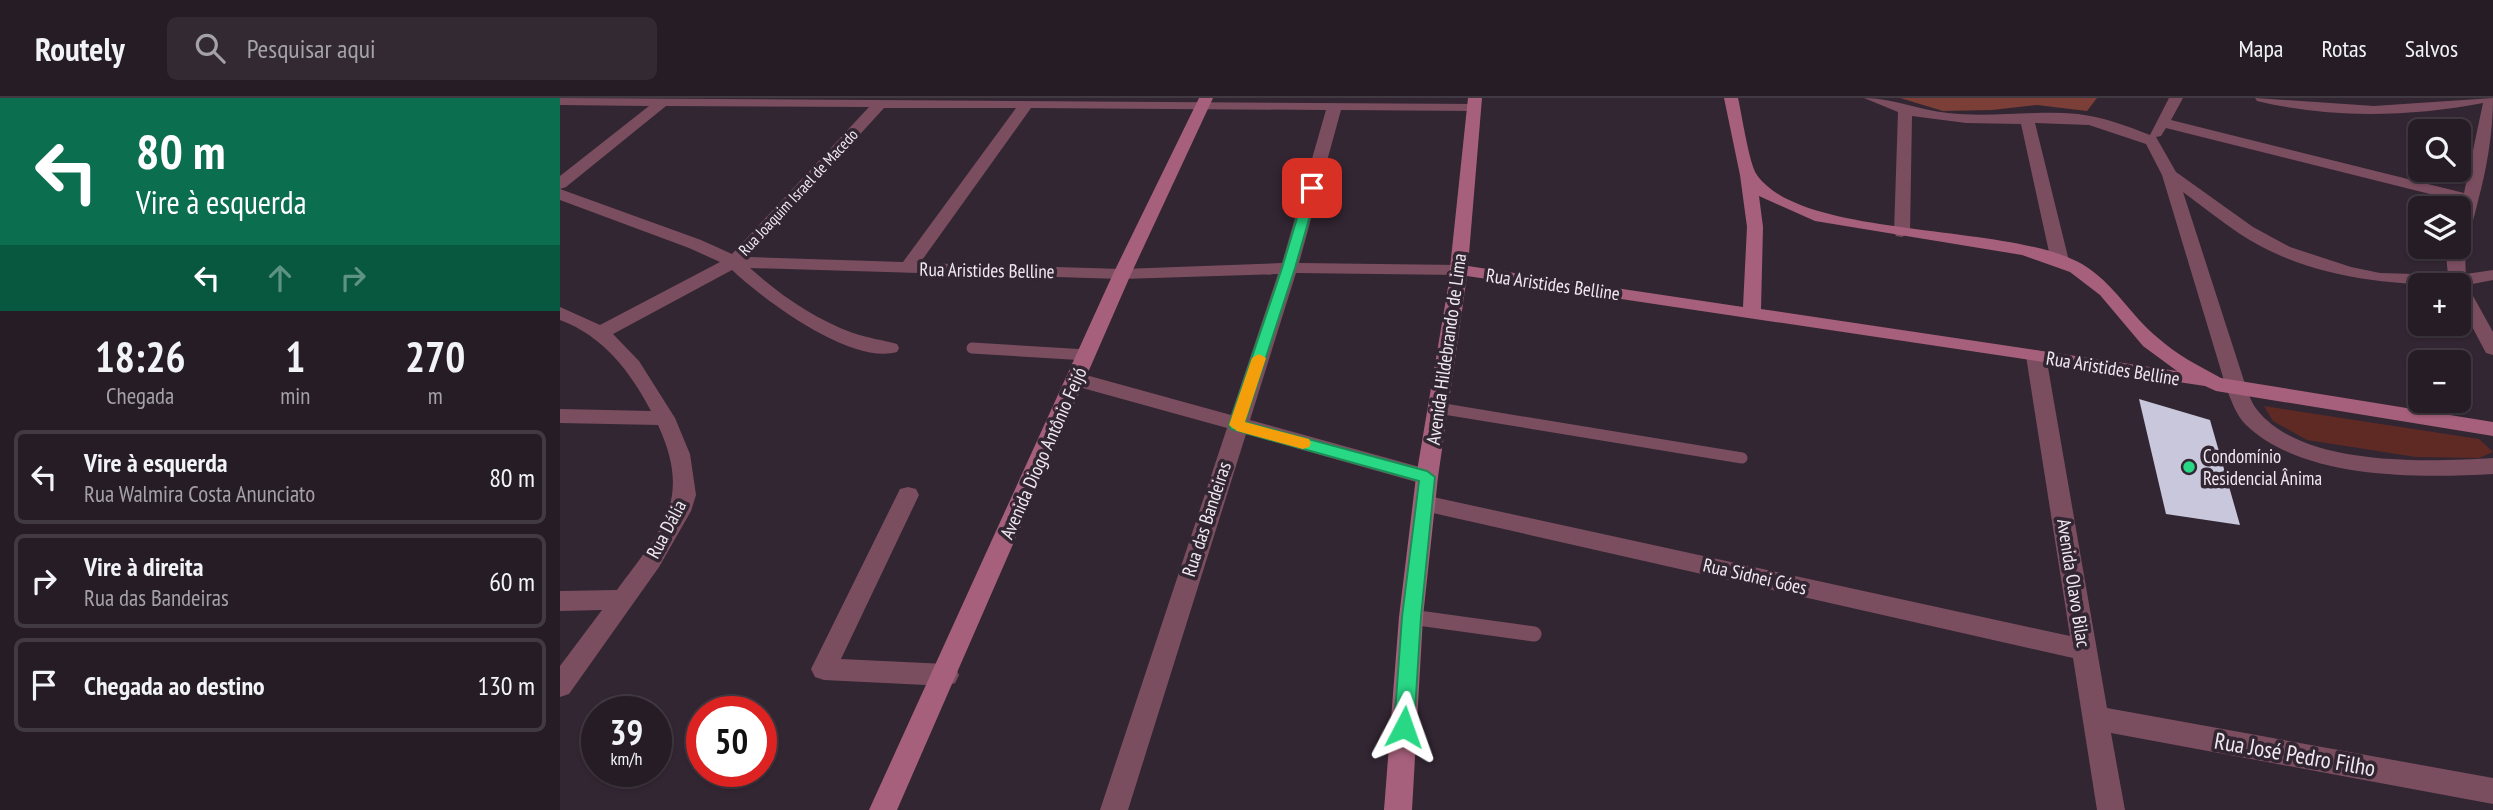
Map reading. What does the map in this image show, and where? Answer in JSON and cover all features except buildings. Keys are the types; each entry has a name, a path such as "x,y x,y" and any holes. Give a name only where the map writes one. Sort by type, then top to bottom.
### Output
{"street":[{"path":"1731,98 1748,175 1755,227 1752,312"},
{"path":"1871,98 1905,111 1965,120 2094,121 2152,141 2170,175 2226,386 2255,422 2271,435 2299,449 2362,462 2407,467 2493,466"},
{"path":"2152,141 2176,98"},
{"path":"2262,98 2314,107 2387,111 2445,108 2489,98 2471,199"},
{"path":"560,184 665,100"},
{"path":"560,101 791,101 879,105 928,102 1025,106 1203,103 1334,108 1474,103"},
{"name":"Avenida Diogo Antônio Feijó","path":"883,810 946,675 1122,274 1203,103"},
{"name":"Avenida Hildebrando de Lima","path":"1398,810 1411,617 1427,477 1458,270 1474,103"},
{"name":"Rua Joaquim Israel de Macedo","path":"601,332 734,262 879,105"},
{"path":"907,268 1025,106"},
{"name":"Rua das Bandeiras","path":"1114,810 1289,268 1334,108"},
{"path":"1902,232 1905,111"},
{"path":"2027,119 2060,261"},
{"path":"2162,122 2459,196"},
{"path":"1748,175 1766,194 1815,216"},
{"path":"2170,175 2247,231 2311,261 2380,278 2408,280"},
{"name":"Rua Aristides Belline","path":"560,194 695,244 734,262 1122,274 1289,268 1458,270 2113,367 2493,429"},
{"path":"1755,227 1774,213 1815,216 2024,250 2060,261 2076,268 2106,291 2150,342 2183,366 2226,386"},
{"path":"734,262 777,300 848,338 890,348"},
{"path":"2471,281 2493,275"},
{"path":"2471,308 2493,349"},
{"name":"Rua Dália","path":"560,313 601,332 632,362 665,418 684,466 685,499 661,545 560,686"},
{"path":"2113,367 2137,363 2145,357 2150,342"},
{"name":"Avenida Olavo Bilac","path":"2036,356 2111,810"},
{"path":"1075,379 1427,477"},
{"path":"560,416 665,418"},
{"path":"908,495 824,669 946,675"},
{"name":"Rua Sidnei Góes","path":"1424,503 2085,650"},
{"path":"560,601 621,600"},
{"name":"Rua José Pedro Filho","path":"2096,718 2493,791"}],"lane":[{"path":"972,348 1087,355"},
{"path":"1438,408 1742,457"},
{"path":"1411,617 1534,634"}],"shaded area":[{"path":"1900,98 2097,98 2087,111 2037,105 1992,110 1943,111"},
{"path":"2264,406 2479,439 2493,452 2479,458 2416,457 2307,440 2273,421"}],"slow traffic":[{"path":"1259,358 1237,425 1303,443"}],"place":[{"name":"Condomínio Residencial Ânima","path":"2189,467"}],"route":[{"path":"1312,188 1289,268 1237,425 1427,477 1411,617 1404,727"}]}
